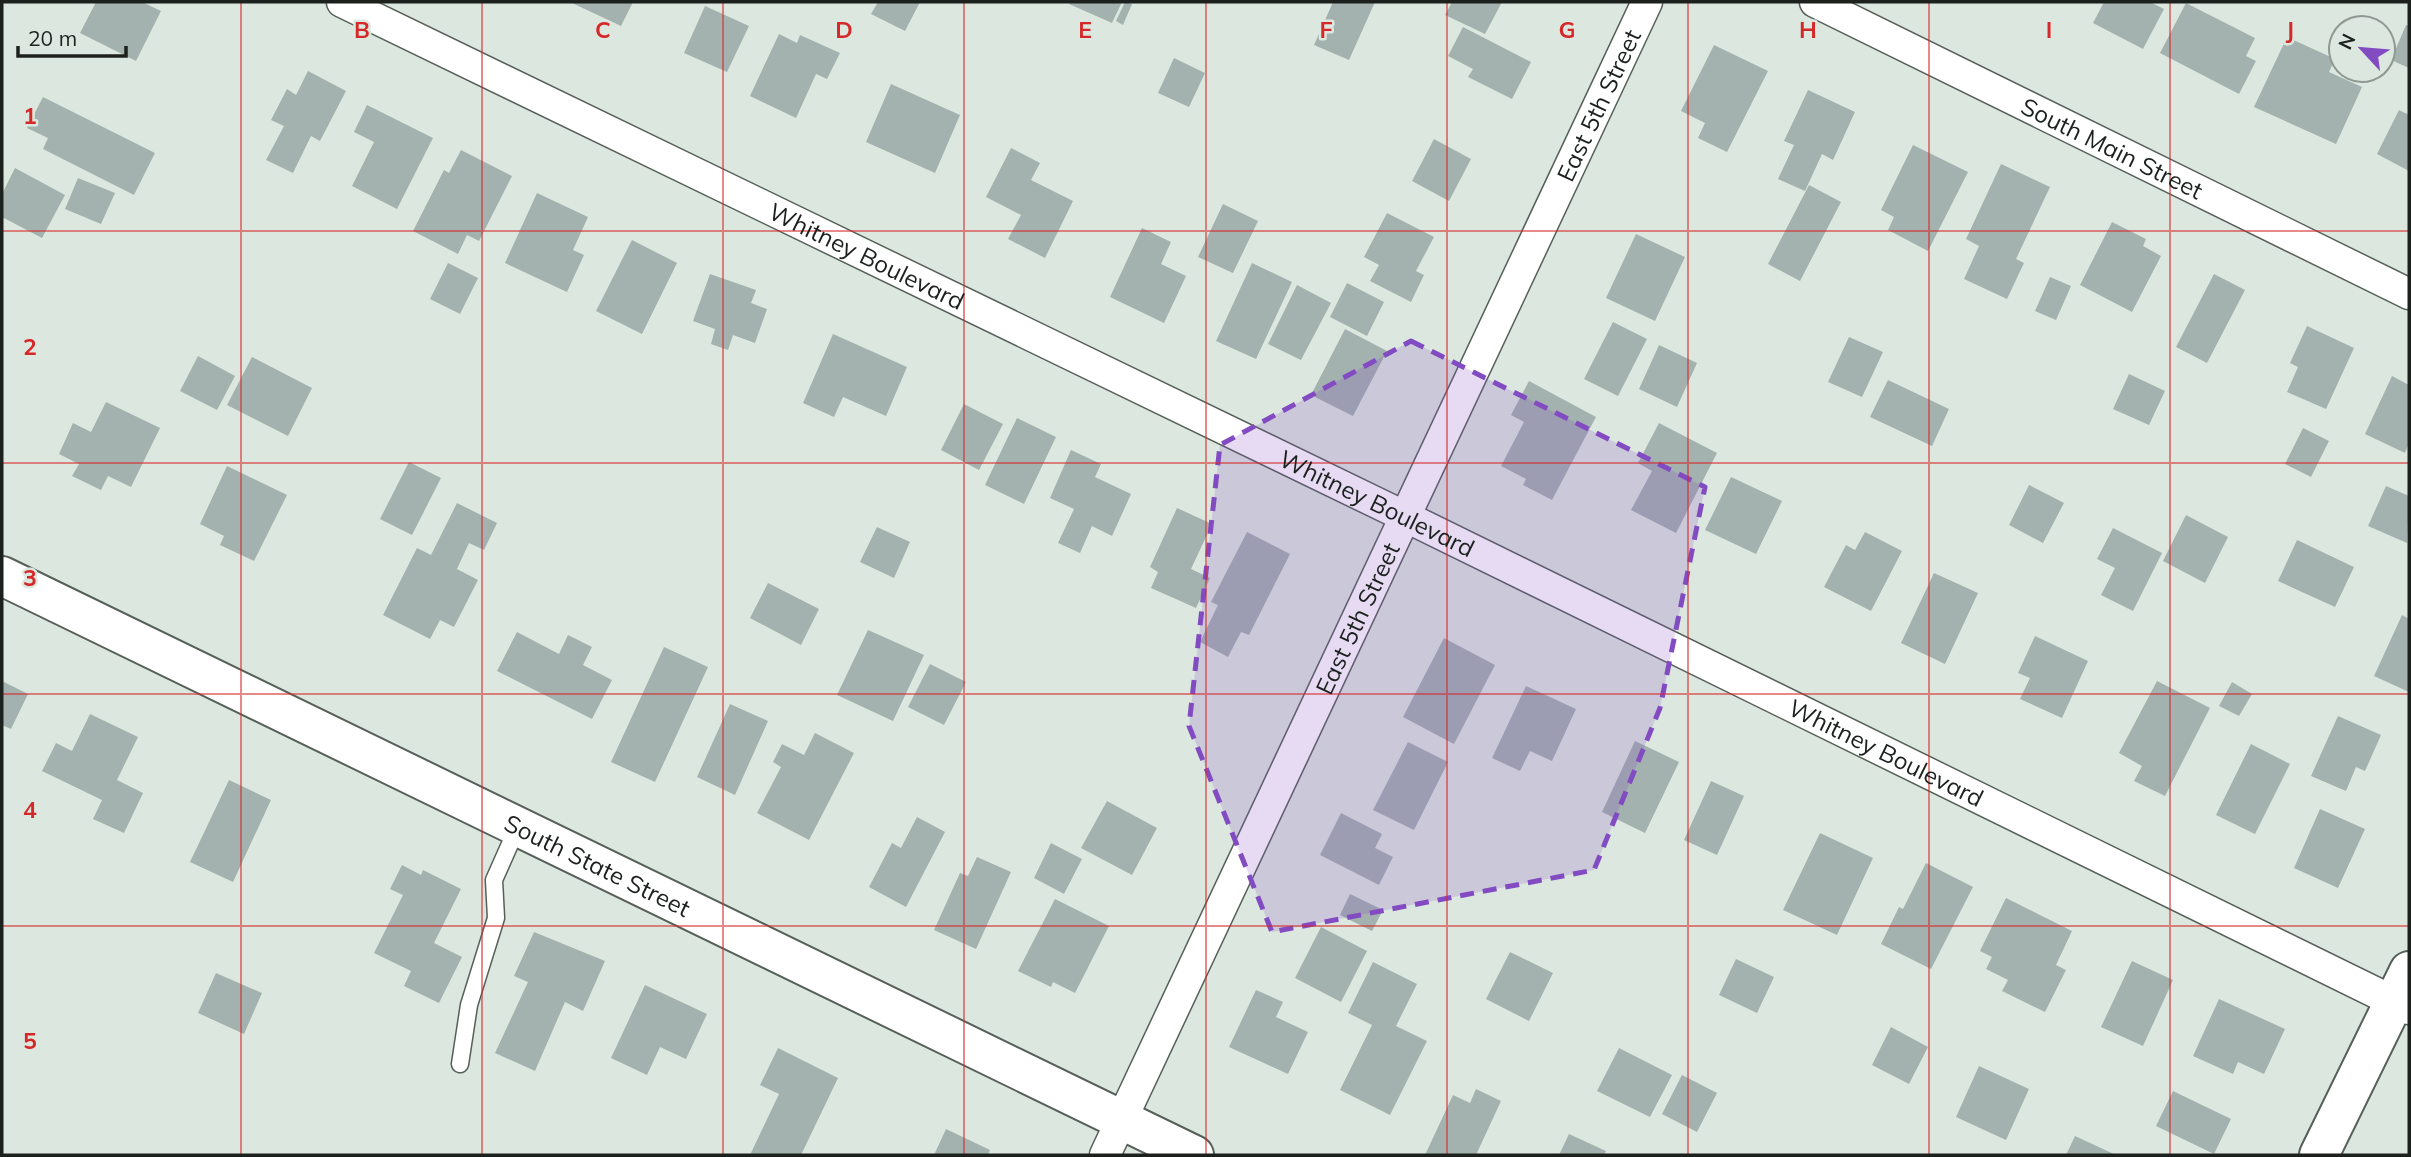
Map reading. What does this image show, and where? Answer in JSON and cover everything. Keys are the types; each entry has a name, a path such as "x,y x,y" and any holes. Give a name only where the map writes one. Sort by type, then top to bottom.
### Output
{"main road":[{"name":"South State Street","path":"2,576 1194,1155"},
{"path":"2319,1155 2405,994"}],"street":[{"name":"Whitney Boulevard","path":"342,2 1406,517 2405,994"},
{"name":"East 5th Street","path":"1105,1155 1647,2"},
{"name":"South Main Street","path":"1815,2 2409,294"}],"lane":[{"path":"460,1064 469,1005 496,918 494,880 518,826"}],"highlighted area":[{"path":"1411,341 1705,487 1660,708 1594,870 1272,932 1189,726 1220,445"}],"building":[{"path":"96,2 142,2 161,11 136,61 80,33"},
{"path":"570,2 633,2 621,26"},
{"path":"878,2 920,2 905,31 871,14"},
{"path":"1122,2 1112,23 1069,4"},
{"path":"1125,2 1132,4 1123,25 1116,21"},
{"path":"1333,2 1375,2 1349,60 1314,45"},
{"path":"1452,2 1502,2 1485,34 1445,15"},
{"path":"2104,2 2150,2 2164,9 2143,49 2093,23"},
{"path":"2186,3 2255,38 2246,56 2256,61 2239,94 2160,53"},
{"path":"705,6 749,26 727,72 684,53"},
{"path":"2406,25 2409,26 2409,68 2397,63 2397,46"},
{"path":"1463,27 1531,62 1512,99 1468,77 1473,69 1448,56"},
{"path":"779,34 797,43 800,35 840,53 827,79 816,74 796,118 750,96"},
{"path":"2287,37 2327,55 2327,84 2355,84 2362,87 2336,144 2254,107"},
{"path":"1714,45 1768,71 1727,152 1698,138 1705,123 1681,111"},
{"path":"1174,58 1205,73 1189,107 1158,93"},
{"path":"308,71 346,91 320,141 311,136 293,173 266,160 284,126 271,120 287,89 296,95"},
{"path":"891,84 960,115 935,173 866,142"},
{"path":"1808,90 1855,112 1833,160 1822,154 1805,191 1778,179 1794,145 1784,141"},
{"path":"43,97 155,153 134,195 43,149 48,138 27,128"},
{"path":"367,105 433,138 397,209 352,186 374,142 354,132"},
{"path":"2399,110 2409,115 2409,171 2377,154"},
{"path":"1434,139 1471,159 1449,201 1412,181"},
{"path":"1913,145 1968,172 1928,251 1888,230 1894,217 1881,210"},
{"path":"1011,148 1040,163 1031,180 1073,201 1045,258 1008,239 1021,215 986,197"},
{"path":"461,150 512,176 479,241 467,235 458,254 413,231 444,170 449,173"},
{"path":"2001,164 2050,187 2016,259 2024,263 2007,299 1964,279 1979,246 1966,239"},
{"path":"15,168 65,195 42,238 2,217 2,194"},
{"path":"78,178 115,193 101,224 65,209"},
{"path":"1809,185 1841,202 1800,281 1768,264"},
{"path":"537,193 588,217 573,250 584,255 567,292 505,263"},
{"path":"1223,204 1258,221 1233,273 1198,257"},
{"path":"1387,213 1434,237 1416,271 1424,275 1411,302 1370,281 1379,265 1364,257"},
{"path":"2112,222 2146,239 2143,246 2161,256 2132,312 2080,285"},
{"path":"1142,228 1171,242 1161,264 1186,276 1164,323 1110,297"},
{"path":"1636,234 1685,257 1655,321 1606,298"},
{"path":"632,240 677,263 642,334 596,311"},
{"path":"448,263 478,278 460,314 430,299"},
{"path":"1252,263 1292,282 1256,359 1216,341"},
{"path":"710,274 756,290 751,303 767,309 755,343 733,335 728,350 711,344 715,329 693,321"},
{"path":"2214,274 2245,290 2207,363 2176,347"},
{"path":"2050,277 2071,286 2056,320 2035,311"},
{"path":"1347,283 1384,302 1367,336 1330,317"},
{"path":"1297,285 1331,303 1301,360 1268,344"},
{"path":"1613,322 1647,339 1618,396 1584,379"},
{"path":"2307,326 2354,348 2326,409 2287,392 2298,367 2290,363"},
{"path":"1345,329 1387,351 1353,416 1311,395"},
{"path":"833,334 907,367 886,416 843,397 834,417 803,403"},
{"path":"1849,337 1883,352 1862,397 1828,382"},
{"path":"1659,345 1697,363 1677,407 1639,389"},
{"path":"198,356 235,376 217,410 180,391"},
{"path":"252,357 312,388 288,436 227,405"},
{"path":"2129,374 2165,391 2149,425 2113,409"},
{"path":"2392,376 2409,385 2409,443 2405,453 2365,434"},
{"path":"1888,380 1949,409 1932,446 1870,417"},
{"path":"1529,381 1596,417 1552,500 1523,485 1526,479 1501,466 1524,422 1511,415"},
{"path":"106,402 160,428 131,487 108,476 101,490 72,476 79,464 59,454 73,423 91,432"},
{"path":"964,404 1003,424 979,470 941,450"},
{"path":"1017,418 1056,437 1024,504 985,485"},
{"path":"1659,423 1717,453 1676,533 1631,510 1652,471 1638,463"},
{"path":"2303,428 2329,441 2311,477 2285,464"},
{"path":"1071,450 1101,464 1095,477 1131,494 1112,536 1092,526 1080,553 1058,543 1074,509 1050,498"},
{"path":"409,462 441,478 412,535 380,519"},
{"path":"227,466 287,495 254,561 220,545 224,536 200,524"},
{"path":"1731,477 1782,501 1756,554 1705,530"},
{"path":"2029,485 2064,503 2043,543 2009,525"},
{"path":"2386,486 2409,496 2407,543 2368,526"},
{"path":"457,503 497,523 484,550 469,543 457,569 478,580 454,627 440,620 430,639 383,615 417,548 431,555"},
{"path":"1177,508 1212,524 1191,569 1210,578 1196,608 1151,588 1158,572 1150,567"},
{"path":"2186,515 2228,537 2205,583 2163,561"},
{"path":"877,527 910,542 894,578 860,562"},
{"path":"2113,528 2162,553 2133,611 2101,595 2115,568 2097,559"},
{"path":"1247,532 1290,554 1249,635 1241,632 1228,657 1200,642 1218,605 1211,602"},
{"path":"1865,532 1902,551 1871,611 1824,587 1846,545 1855,550"},
{"path":"2297,540 2354,567 2335,607 2278,581"},
{"path":"1934,573 1978,593 1945,664 1901,643"},
{"path":"768,583 819,609 801,645 750,618"},
{"path":"2402,615 2409,619 2409,692 2374,676"},
{"path":"868,630 924,655 893,721 837,695"},
{"path":"517,632 559,654 568,635 592,647 583,665 612,680 592,719 497,671"},
{"path":"2035,636 2088,661 2062,718 2020,699 2030,678 2018,673"},
{"path":"1444,638 1495,665 1454,744 1403,717"},
{"path":"664,647 708,667 655,782 611,762"},
{"path":"930,664 966,682 944,725 908,707"},
{"path":"2,681 28,694 11,729 2,725"},
{"path":"2157,681 2210,708 2165,796 2134,781 2142,766 2119,753"},
{"path":"2232,682 2252,694 2239,716 2219,706"},
{"path":"1526,686 1576,709 1552,761 1530,751 1520,771 1492,758"},
{"path":"730,704 768,721 735,795 697,777"},
{"path":"90,714 138,737 117,780 143,793 124,833 93,819 102,800 42,771 56,743 72,751"},
{"path":"2338,716 2381,735 2365,771 2356,767 2346,791 2311,776"},
{"path":"815,733 854,753 809,840 757,813 781,767 773,762 782,744 804,755"},
{"path":"1635,741 1679,762 1645,833 1602,812"},
{"path":"1408,742 1448,762 1414,830 1373,810"},
{"path":"2251,744 2290,764 2255,834 2216,815"},
{"path":"229,780 271,800 233,882 190,862"},
{"path":"1711,781 1744,796 1717,855 1684,840"},
{"path":"1107,801 1157,828 1132,875 1081,848"},
{"path":"2320,809 2365,829 2338,888 2294,868"},
{"path":"1341,813 1382,834 1375,848 1393,857 1379,885 1320,855"},
{"path":"917,817 945,832 906,907 869,887 892,843 901,848"},
{"path":"1820,833 1873,858 1837,935 1783,910"},
{"path":"1051,843 1082,859 1064,894 1034,878"},
{"path":"977,857 1011,872 976,949 934,930 960,873 968,876"},
{"path":"1926,863 1973,887 1931,969 1881,944 1899,907 1903,909"},
{"path":"402,865 421,875 423,870 461,889 434,943 462,957 439,1003 404,986 411,971 374,953 403,895 390,889"},
{"path":"1350,894 1383,910 1372,931 1340,915"},
{"path":"2006,898 2072,931 2056,965 2066,970 2045,1012 2002,991 2008,980 1986,969 1992,957 1980,951"},
{"path":"1055,899 1109,926 1075,993 1053,982 1051,987 1018,971"},
{"path":"1321,927 1367,951 1341,1002 1295,978"},
{"path":"534,932 605,961 583,1011 565,1002 535,1071 495,1053 528,982 514,976"},
{"path":"1510,952 1553,973 1529,1021 1486,999"},
{"path":"1736,959 1774,977 1757,1013 1719,995"},
{"path":"2132,961 2173,980 2143,1046 2101,1027"},
{"path":"1373,962 1417,984 1396,1026 1427,1041 1390,1115 1340,1090 1372,1025 1348,1013"},
{"path":"216,973 262,993 244,1034 198,1013"},
{"path":"645,985 707,1014 686,1059 660,1047 647,1075 611,1058"},
{"path":"1256,990 1283,1002 1276,1017 1308,1032 1288,1074 1229,1047"},
{"path":"2219,999 2285,1029 2264,1074 2238,1062 2233,1074 2193,1056"},
{"path":"1891,1027 1928,1047 1909,1084 1872,1065"},
{"path":"778,1048 838,1078 801,1155 750,1155 779,1094 760,1085"},
{"path":"1619,1048 1672,1075 1650,1117 1597,1091"},
{"path":"1979,1066 2029,1089 2006,1140 1956,1117"},
{"path":"1682,1075 1717,1093 1697,1132 1662,1114"},
{"path":"1476,1089 1501,1101 1476,1155 1425,1155 1453,1095 1470,1103"},
{"path":"2173,1091 2231,1119 2214,1154 2156,1126"},
{"path":"946,1129 990,1150 988,1155 934,1155"},
{"path":"1569,1134 1606,1151 1604,1155 1559,1155"},
{"path":"2075,1136 2116,1155 2066,1155"}]}
